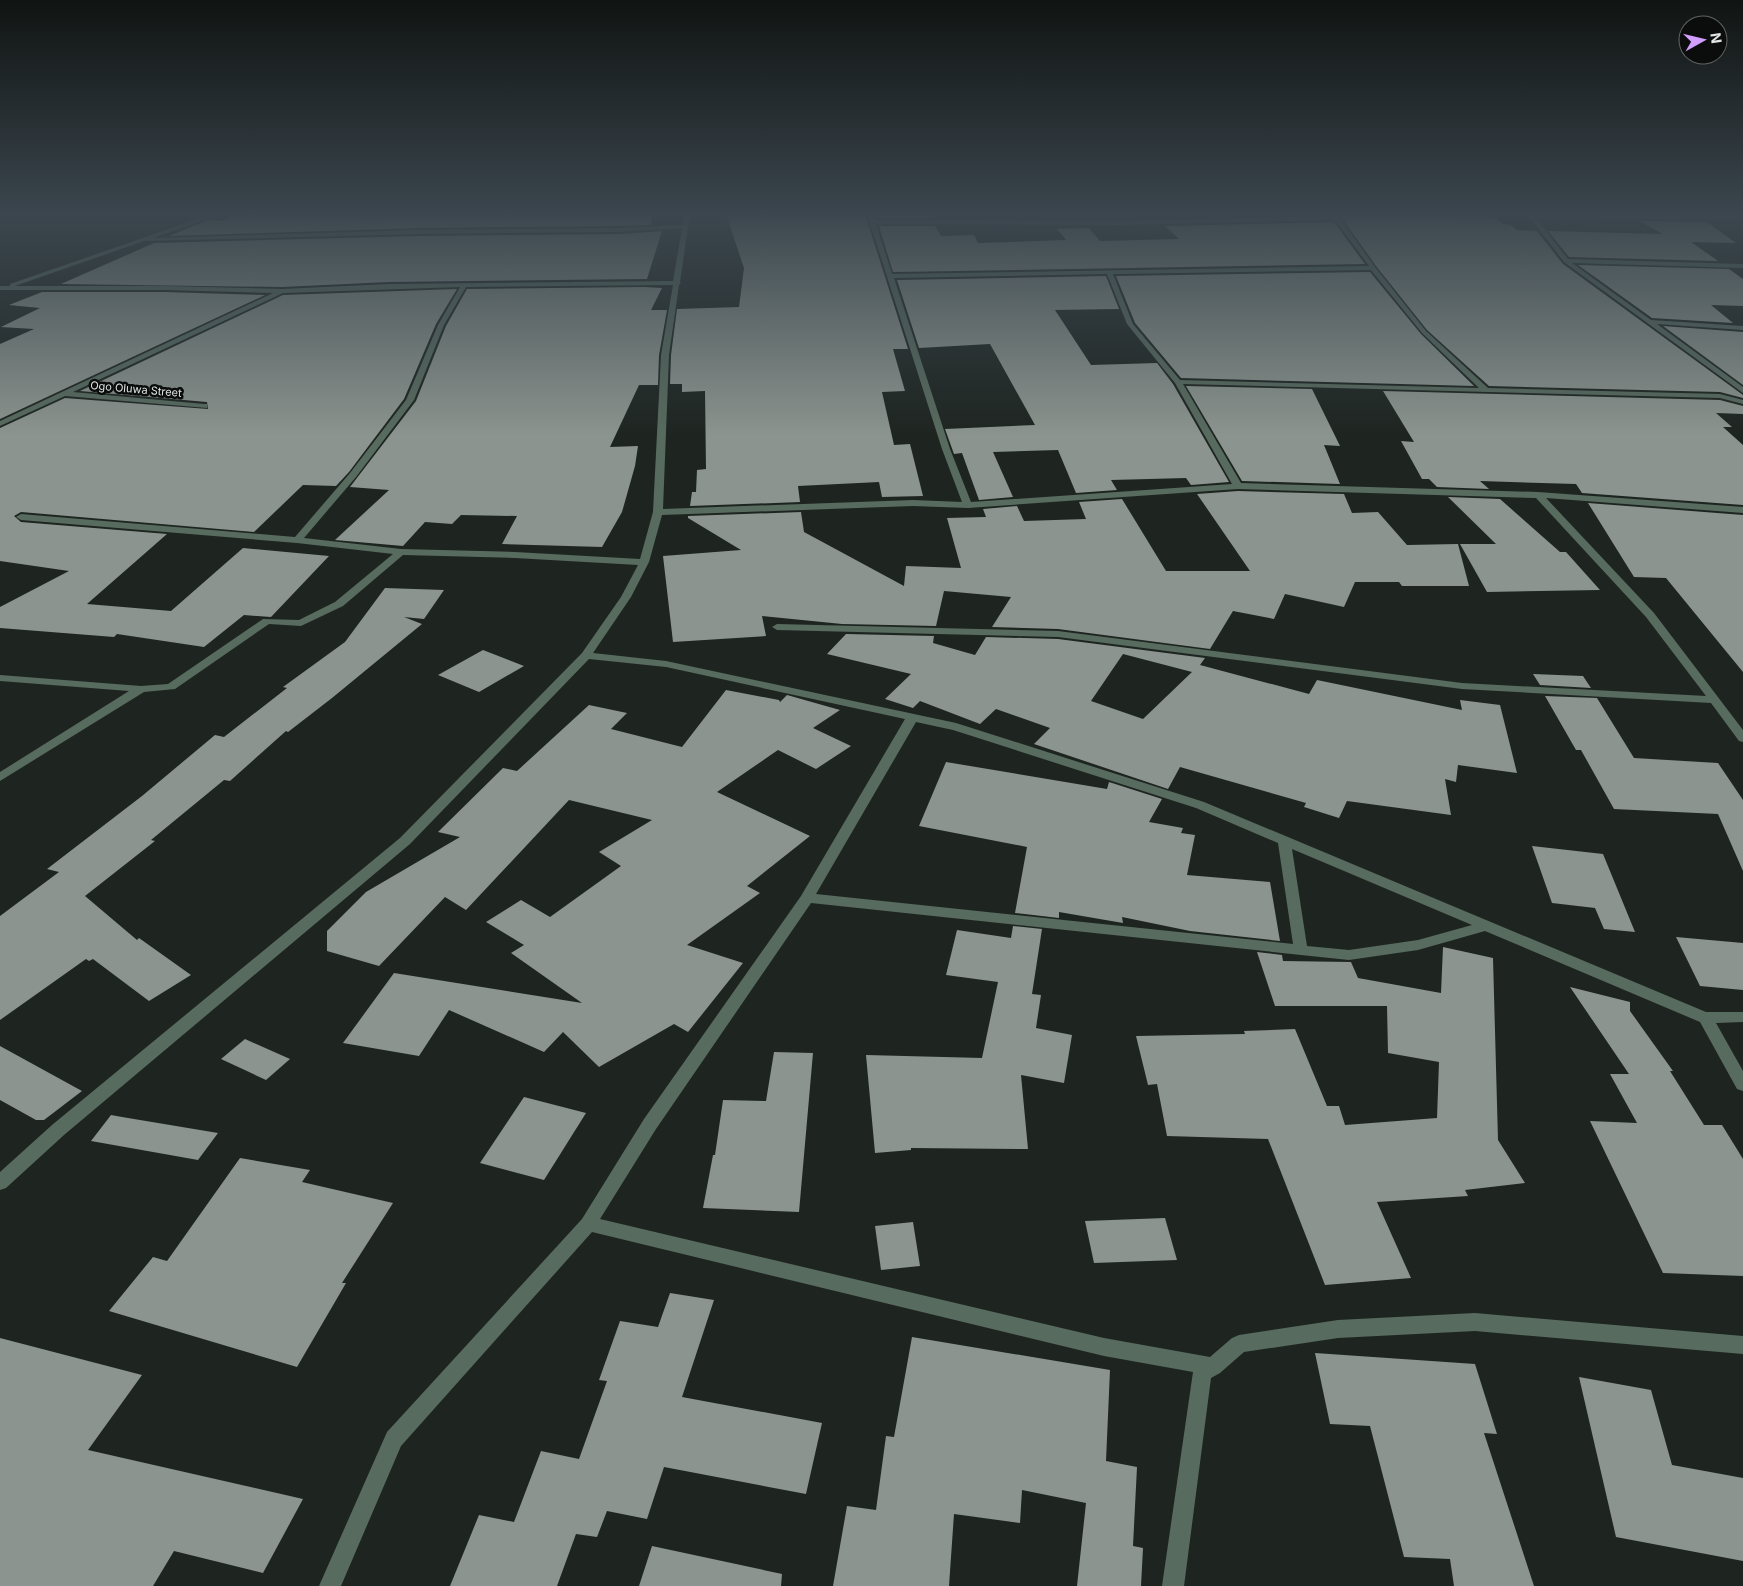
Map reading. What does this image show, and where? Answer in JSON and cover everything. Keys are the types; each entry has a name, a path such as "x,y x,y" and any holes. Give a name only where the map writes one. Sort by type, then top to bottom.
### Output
{"street":[{"path":"165,288 282,291 346,288"},
{"path":"297,540 353,475 410,400 441,324 462,288"},
{"path":"0,1183 58,1130 405,841 586,655 626,597 644,562 658,512 666,355 677,288"},
{"path":"895,288 946,449 968,505"},
{"path":"1116,288 1130,324 1178,382 1238,486"},
{"path":"1388,288 1424,332 1486,390"},
{"path":"1603,288 1743,391"},
{"path":"0,424 282,291"},
{"path":"1650,322 1743,328"},
{"path":"1178,382 1720,396 1743,402"},
{"name":"Ogo Oluwa Street","path":"66,394 204,406"},
{"path":"658,512 913,503 968,505 1238,486 1538,495 1743,510"},
{"path":"1538,495 1650,615 1743,738"},
{"path":"21,516 297,540 401,552 515,555 644,562"},
{"path":"0,678 140,689 171,686 267,620 301,623 339,604 401,552"},
{"path":"777,627 1058,634 1462,686 1715,700"},
{"path":"586,655 666,664 956,727 1200,805 1705,1018 1743,1017"},
{"path":"0,777 140,689"},
{"path":"330,1586 394,1439 588,1224 650,1124 808,898 912,718"},
{"path":"1284,840 1301,951"},
{"path":"808,898 1350,955 1418,945 1486,926"},
{"path":"1705,1018 1743,1084"},
{"path":"588,1224 1104,1347 1213,1367"},
{"path":"1173,1586 1202,1373 1213,1367 1239,1344 1338,1329 1475,1322 1743,1346"}],"building":[{"path":"662,288 651,310 667,310 659,355 658,385 639,385 610,447 638,446 635,466 622,512 602,547 502,544 517,516 461,515 452,524 425,522 403,546 335,540 389,490 350,487 416,401 446,326 467,289"},
{"path":"741,288 889,288 908,349 893,349 905,391 882,392 894,445 910,444 923,496 882,497 879,482 798,486 800,502 690,506 692,492 696,492 697,470 706,469 705,391 682,392 682,384 670,384 671,355 677,309 739,307"},
{"path":"900,288 1111,288 1119,309 1055,310 1091,365 1157,363 1173,384 1229,482 1191,485 1186,478 1111,480 1117,490 1076,493 1058,450 993,452 1013,497 979,500 962,453 954,454 945,429 1035,425 990,344 919,348"},
{"path":"1121,288 1383,288 1421,334 1474,386 1181,378 1135,323"},
{"path":"1394,288 1596,288 1743,395 1743,398 1720,392 1489,386 1427,330"},
{"path":"1610,288 1743,288 1743,306 1711,305 1733,323 1652,318"},
{"path":"457,289 436,324 404,399 349,472 336,486 303,485 254,532 21,512 14,516 21,522 167,534 87,604 171,611 243,548 329,556 271,617 244,615 204,647 117,634 114,637 0,628 0,607 69,571 0,561 0,428 65,398 208,409 207,402 80,391 283,295"},
{"path":"42,292 164,292 265,295 0,419 0,344 34,329 1,327 40,308 9,305"},
{"path":"1663,326 1743,332 1743,385"},
{"path":"1186,386 1312,389 1340,446 1324,445 1340,484 1242,481"},
{"path":"1383,391 1720,400 1743,406 1743,414 1716,413 1732,427 1723,427 1743,445 1743,505 1582,493 1576,484 1480,481 1489,489 1437,487 1429,479 1422,479 1401,441 1414,442"},
{"path":"1238,491 1344,494 1352,513 1378,512 1407,545 1458,544 1469,586 1402,586 1399,582 1355,582 1344,607 1285,594 1274,619 1233,611 1210,649 1058,629 992,627 1011,597 944,591 936,626 842,624 762,616 766,636 673,642 663,556 741,550 688,518 688,516 801,512 804,532 904,586 906,566 961,568 947,518 986,517 983,509 1017,506 1024,521 1086,519 1079,502 1122,499 1166,571 1250,571 1197,494"},
{"path":"1448,497 1500,499 1560,552 1566,552 1600,590 1487,592 1460,544 1496,544"},
{"path":"1588,503 1743,515 1743,672 1666,578 1634,577"},
{"path":"385,588 444,590 424,619 404,617 422,624 332,698 288,732 286,731 230,781 224,780 151,840 155,841 85,896 137,940 139,938 191,975 149,1001 93,959 89,961 86,959 0,1020 0,916 59,872 47,869 142,796 215,735 224,737 287,688 283,687 345,642"},
{"path":"846,634 934,636 933,643 975,655 986,637 1058,639 1205,658 1200,665 1309,694 1317,680 1462,710 1460,700 1500,705 1517,773 1458,765 1456,782 1445,779 1451,815 1347,801 1339,818 1304,807 1306,803 1180,767 1168,789 1034,744 1050,728 996,709 980,724 920,701 913,708 885,699 911,674 827,654","holes":["1123,654 1192,672 1143,719 1091,701"]},
{"path":"483,650 524,666 479,692 438,675"},
{"path":"1533,674 1583,676 1591,688 1540,685"},
{"path":"726,690 779,700 780,702 787,695 840,710 813,728 851,746 816,769 778,750 717,792 810,836 747,886 760,893 687,945 743,963 688,1032 674,1024 599,1067 563,1032 544,1052 449,1010 419,1056 343,1043 394,973 582,1003 511,953 524,945 486,922 521,900 550,917 621,866 599,852 652,820 569,800 466,910 445,897 379,966 327,951 327,931 366,892 460,837 438,832 503,768 517,771 589,705 627,713 611,729 682,747"},
{"path":"1545,696 1597,698 1634,758 1718,763 1743,800 1743,871 1718,814 1614,809 1581,750 1576,750"},
{"path":"946,762 1107,789 1109,782 1162,799 1149,822 1183,828 1181,833 1195,835 1187,875 1270,882 1280,941 1190,931 1122,917 1123,923 1059,912 1059,918 1015,913 1027,847 919,826"},
{"path":"1532,846 1603,854 1635,932 1604,929 1595,908 1552,903"},
{"path":"1013,926 1042,929 1032,994 1041,995 1036,1028 1072,1035 1064,1083 1021,1075 1028,1149 911,1148 911,1150 875,1153 866,1055 982,1058 998,982 946,975 957,930 1011,938"},
{"path":"1676,937 1743,943 1743,990 1700,986"},
{"path":"1443,947 1493,958 1498,1140 1525,1183 1465,1190 1468,1196 1377,1202 1411,1278 1325,1285 1268,1139 1167,1136 1157,1084 1148,1085 1136,1036 1245,1034 1244,1031 1295,1029 1327,1106 1339,1106 1345,1125 1437,1118 1439,1062 1388,1053 1387,1006 1275,1006 1257,952 1282,955 1283,961 1351,962 1358,978 1441,993"},
{"path":"1570,987 1630,1002 1630,1011 1673,1071 1670,1071 1704,1125 1722,1125 1743,1159 1743,1276 1663,1273 1590,1121 1637,1123 1610,1074 1629,1074"},
{"path":"245,1039 290,1059 266,1080 221,1059"},
{"path":"0,1046 82,1091 44,1120 36,1120 0,1100"},
{"path":"774,1052 813,1053 799,1212 703,1208 713,1155 715,1155 723,1100 766,1101"},
{"path":"524,1097 586,1113 544,1180 480,1163"},
{"path":"111,1115 218,1133 198,1160 91,1141"},
{"path":"240,1158 310,1170 302,1182 393,1203 342,1283 346,1283 297,1367 109,1311 153,1257 167,1261"},
{"path":"1165,1218 1177,1260 1094,1263 1085,1221"},
{"path":"913,1222 920,1266 881,1270 875,1226"},
{"path":"670,1293 714,1300 682,1397 822,1423 806,1494 664,1467 647,1519 607,1511 597,1537 576,1534 557,1586 450,1586 479,1515 514,1522 541,1451 579,1459 607,1381 599,1380 620,1321 658,1327"},
{"path":"912,1337 1110,1370 1106,1461 1137,1467 1133,1546 1143,1548 1141,1586 1077,1586 1086,1503 1022,1490 1020,1523 954,1514 949,1586 833,1586 847,1506 876,1510 886,1436 894,1437"},
{"path":"0,1338 142,1375 88,1450 303,1499 263,1573 174,1551 153,1586 0,1586"},
{"path":"1315,1353 1475,1364 1497,1434 1484,1433 1534,1586 1454,1586 1450,1559 1404,1557 1370,1426 1330,1424"},
{"path":"1579,1377 1651,1390 1672,1465 1743,1478 1743,1561 1616,1537"},
{"path":"652,1546 782,1574 781,1586 639,1586"}]}
